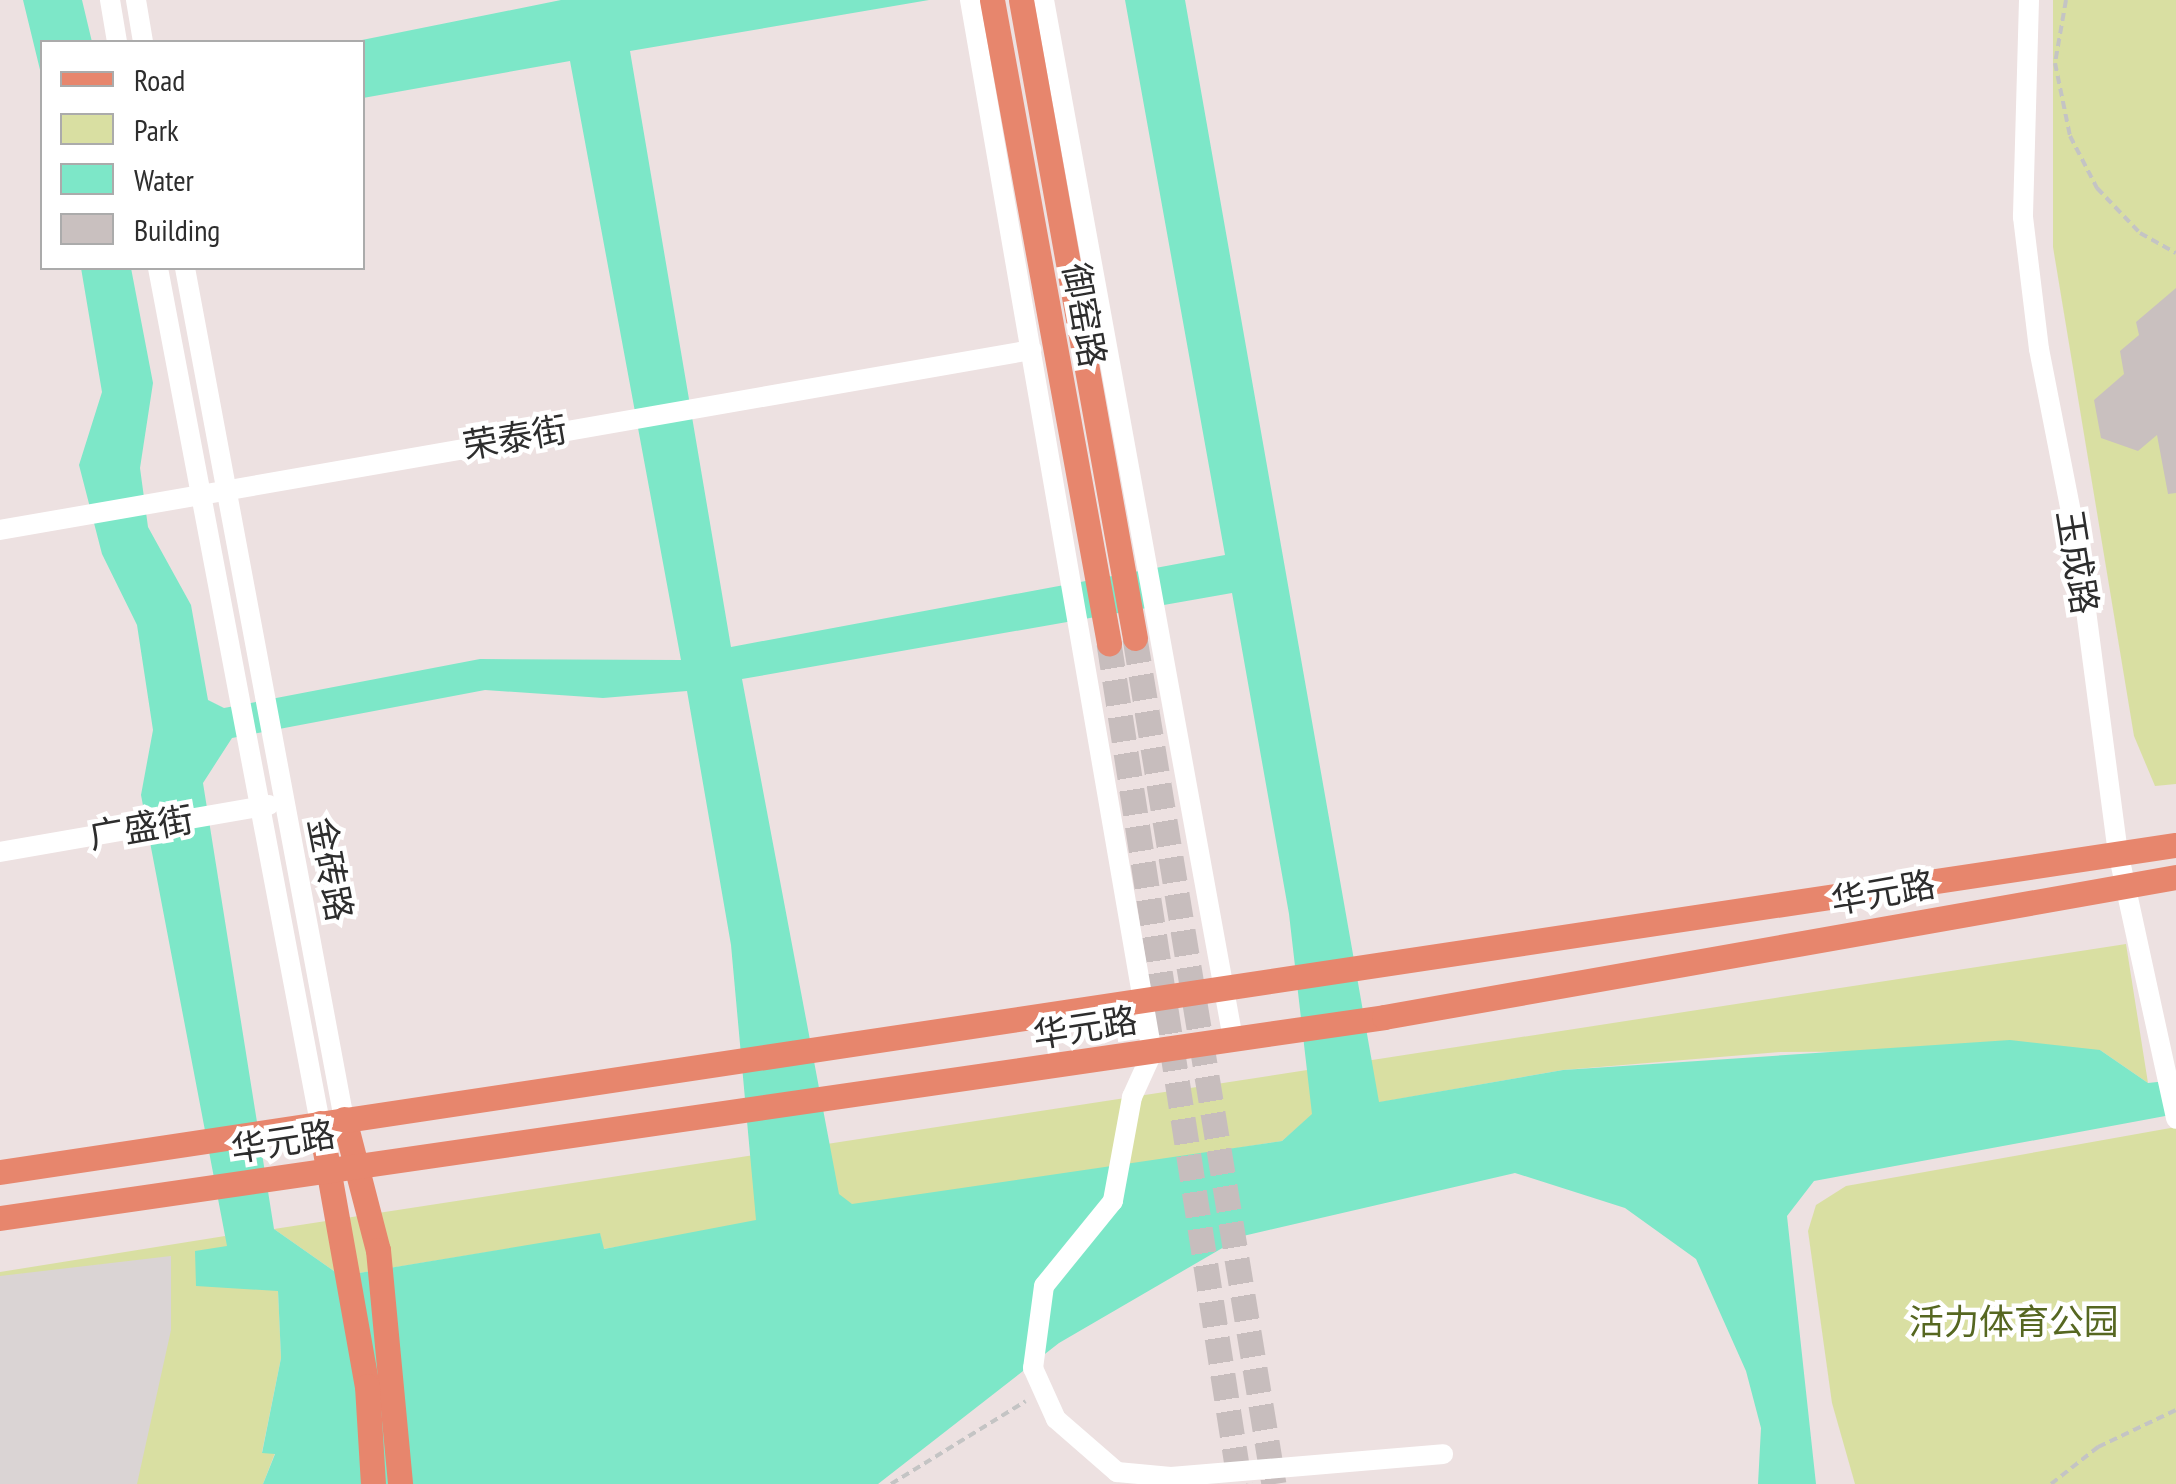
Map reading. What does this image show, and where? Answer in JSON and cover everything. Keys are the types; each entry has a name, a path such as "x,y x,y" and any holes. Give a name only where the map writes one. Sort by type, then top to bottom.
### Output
{"main road":[{"name":"御窑路","path":"1021,0 1135,638"},
{"name":"御窑路","path":"982,2 1108,643"},
{"name":"华元路","path":"0,1172 1142,1002 1374,961 2176,845"},
{"name":"华元路","path":"0,1218 1384,1017 2176,877"},
{"name":"金砖路","path":"332,1121 358,1164 378,1250 400,1484"},
{"name":"金砖路","path":"332,1121 332,1168 345,1241 373,1484"}],"street":[{"path":"110,0 118,40"},
{"path":"136,0 144,40"},
{"path":"1044,0 1233,1039"},
{"name":"玉成路","path":"2029,0 2023,218 2118,852 2176,1119"},
{"path":"982,2 1031,350 1152,1053 1132,1097 1114,1200 1044,1286 1033,1368 1043,1391 1079,1446 1117,1472 1171,1477 1443,1454"},
{"name":"金砖路","path":"158,270 260,806 332,1121"},
{"name":"金砖路","path":"185,270 274,748 332,1121"},
{"name":"荣泰街","path":"0,530 1031,350"},
{"name":"广盛街","path":"0,852 282,803"}],"path":[{"path":"2066,0 2056,63 2070,136 2096,188 2140,233 2176,253"},
{"path":"891,1484 1043,1391"},
{"path":"2051,1484 2098,1447 2176,1410"}],"green space":[{"path":"2053,0 2176,0 2176,784 2155,786 2134,736 2053,247"},
{"path":"2126,944 2148,1083 2100,1050 1780,1052 1563,1070 1313,1114 1282,1141 603,1249 600,1234 341,1276 274,1229"},
{"name":"活力体育公园","path":"2176,1127 2176,1484 1855,1484 1832,1403 1808,1231 1816,1205 1846,1186"},
{"path":"225,1236 278,1290 281,1358 262,1452 275,1453 263,1484 0,1484 0,1272"}],"shaded area":[{"path":"171,1256 171,1330 137,1484 0,1484 0,1276"}],"water":[{"path":"23,0 82,0 92,40 40,40 40,70"},
{"path":"561,0 929,0 630,51 731,647 1225,555 1125,0 1185,0 1379,1102 1563,1070 2010,1040 2100,1050 2148,1083 2176,1080 2176,1114 1814,1181 1787,1216 1816,1484 1758,1484 1761,1428 1746,1371 1696,1259 1625,1208 1515,1173 1243,1236 1059,1343 878,1484 263,1484 275,1454 262,1453 281,1358 278,1291 196,1286 195,1251 227,1246 141,795 153,730 137,625 102,554 79,465 102,392 81,270 131,270 153,383 140,468 148,527 191,605 208,700 224,708 480,659 681,660 570,61 365,98 365,40 362,40","holes":["1232,593 1289,914 1312,1114 1282,1141 852,1204 839,1194 742,679","485,690 603,698 687,691 731,945 756,1220 604,1249 600,1233 341,1276 274,1229 203,783 232,738"]}],"building":[{"path":"2176,288 2176,493 2168,494 2157,435 2138,451 2101,438 2094,400 2124,374 2120,351 2139,335 2136,322"}],"tunnel":[{"path":"1135,638 1274,1484"},
{"path":"1109,643 1240,1484"}]}
